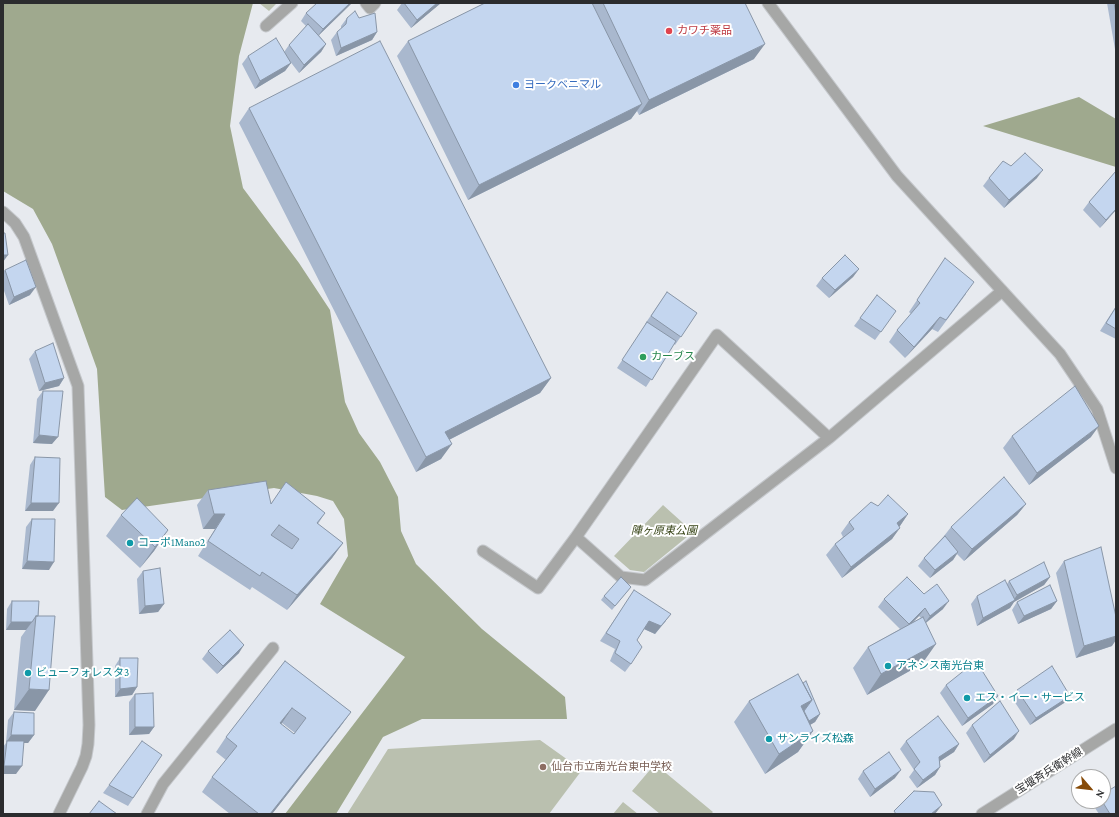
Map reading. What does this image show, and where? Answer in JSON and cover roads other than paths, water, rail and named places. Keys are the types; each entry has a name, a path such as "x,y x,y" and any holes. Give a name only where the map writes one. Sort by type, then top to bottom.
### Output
{"street":[{"path":"266,26 292,3"},
{"path":"366,3 370,8 375,3"},
{"path":"768,3 897,176 1060,354 1097,409 1116,468"},
{"path":"3,212 15,223 24,237 78,386 89,726 86,756 59,814"},
{"path":"576,537 621,577 645,580 830,438 1002,291"},
{"path":"483,550 538,588 576,537 717,335 830,438"},
{"path":"147,814 163,784 273,648"},
{"name":"宝堰斉兵衛幹線","path":"982,814 1116,729"}],"place":[{"name":"カワチ薬品","path":"669,31"},
{"name":"ヨークベニマル","path":"516,85"},
{"name":"カーブス","path":"643,357"},
{"name":"コーポ1Mano2","path":"130,543"},
{"name":"アネシス南光台東","path":"888,666"},
{"name":"ビューフォレスタ3","path":"28,673"},
{"name":"エス・イー・サービス","path":"967,698"},
{"name":"サンライズ松森","path":"769,739"},
{"name":"仙台市立南光台東中学校","path":"543,767"}],"park label":[{"name":"陣ヶ原東公園","path":"664,531"}]}
